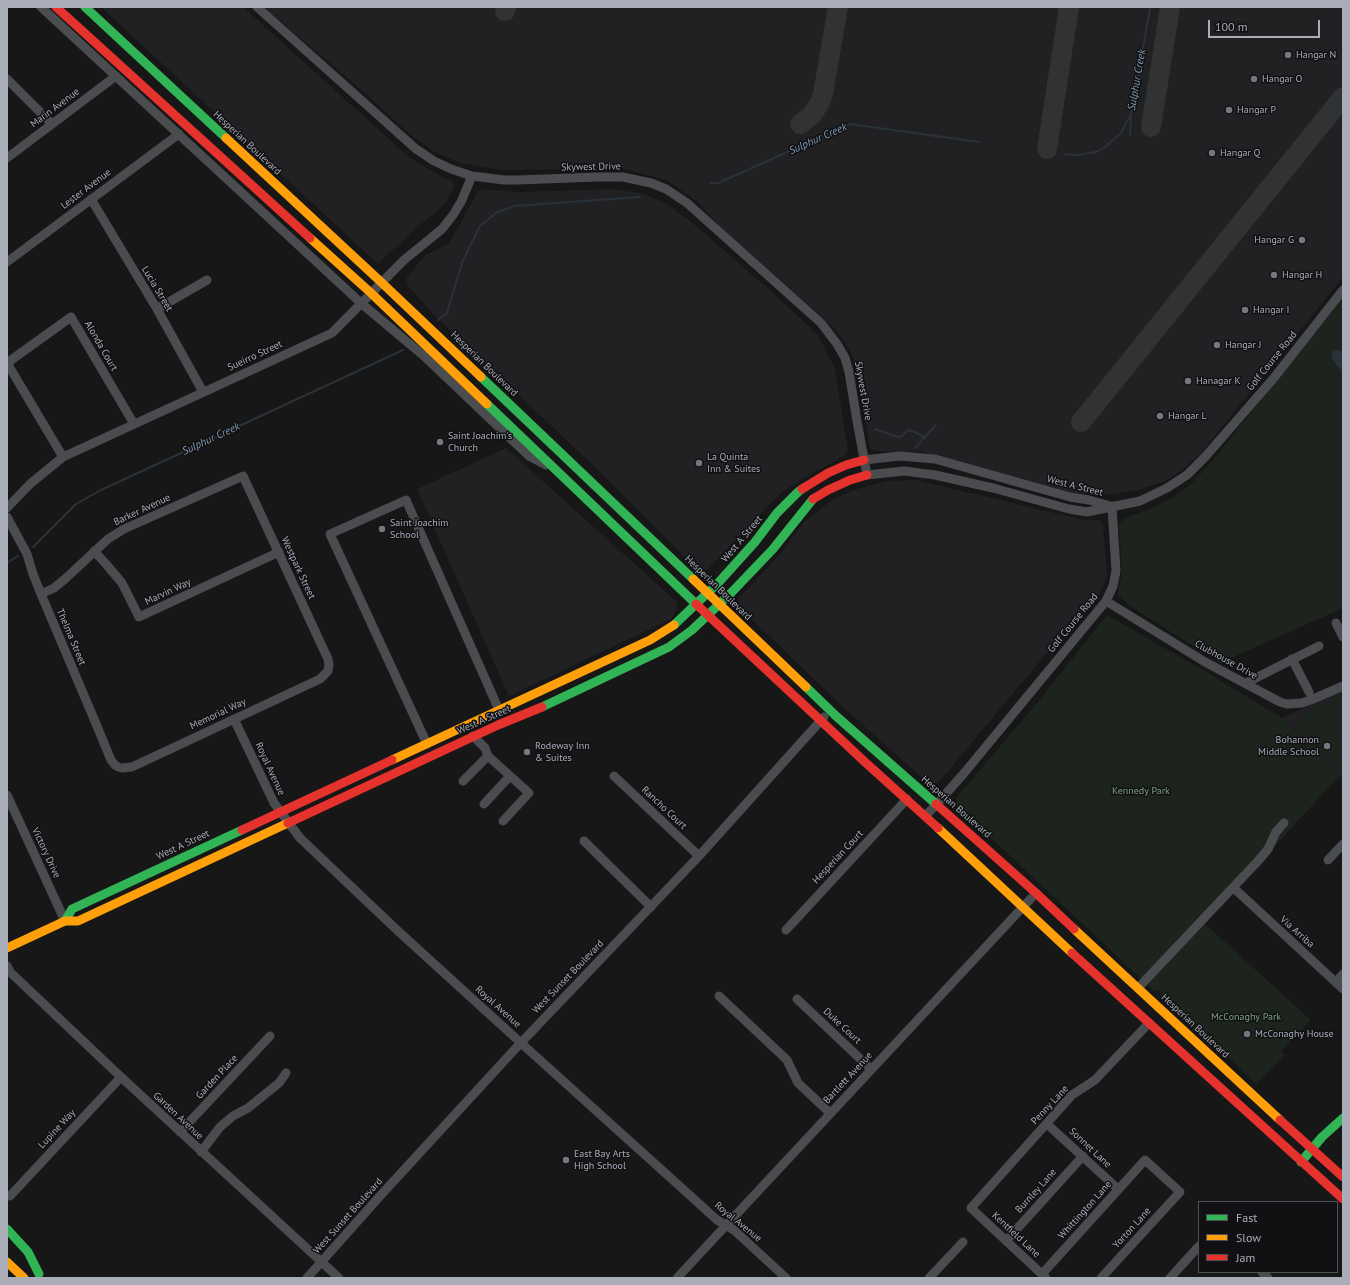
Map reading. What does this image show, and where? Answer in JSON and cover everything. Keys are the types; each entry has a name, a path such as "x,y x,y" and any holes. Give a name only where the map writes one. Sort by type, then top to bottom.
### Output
{"main road":[{"path":"56,7 371,294 707,615 820,720 1177,1049 1343,1199"},
{"name":"Hesperian Boulevard","path":"85,7 381,282 868,746 1036,893 1208,1054 1343,1177"},
{"name":"West A Street","path":"65,920 72,909 650,640 672,627 719,582 798,492 828,473 846,465 864,460"},
{"name":"West A Street","path":"7,948 65,920 78,921 473,736 577,692 669,647 688,633 719,605 772,549 811,501 828,490 845,482 867,475"},
{"path":"577,692 584,676 584,670"},
{"path":"498,725 499,710"},
{"path":"1177,1049 1193,1047 1208,1054"},
{"path":"1301,1162 1322,1137 1343,1118"},
{"path":"7,1229 28,1252 42,1276"},
{"path":"18,1254 42,1276"},
{"path":"7,1262 24,1278"}],"street":[{"path":"41,7 362,304 424,356 529,456 556,471"},
{"name":"Skywest Drive","path":"257,7 416,149 434,161 472,176 497,179 518,180 596,176 623,177 651,182 681,198 821,323 837,344 845,358 849,372 867,475"},
{"name":"Marin Avenue","path":"7,158 116,76"},
{"path":"7,79 52,124"},
{"name":"Lester Avenue","path":"7,262 179,134"},
{"name":"Sueirro Street","path":"7,508 30,484 63,457 332,333 404,260 442,229 461,202 472,176"},
{"name":"Lucia Street","path":"91,199 157,309 203,392"},
{"path":"157,309 207,280"},
{"name":"Golf Course Road","path":"925,816 936,805 1106,601 1113,586 1116,571 1112,506 1140,501 1167,488 1187,475 1214,447 1273,378 1343,290"},
{"name":"Alonda Court","path":"63,457 7,363 71,317 134,424"},
{"name":"West A Street","path":"864,460 900,456 936,459 1070,497 1112,506"},
{"name":"West A Street","path":"867,475 904,472 935,475 993,488 1069,509 1087,512 1112,506"},
{"name":"Barker Avenue","path":"41,594 54,588 108,539 124,529 243,476"},
{"name":"Westpark Street","path":"243,476 328,659 328,671"},
{"path":"427,744 330,534 406,500 499,710"},
{"name":"Thelma Street","path":"7,517 27,554 41,594 114,765"},
{"name":"Marvin Way","path":"94,551 122,583 139,617 279,552"},
{"name":"Clubhouse Drive","path":"1106,601 1205,662 1280,702 1287,704 1302,703 1343,686"},
{"path":"1336,623 1343,637"},
{"path":"1246,683 1319,646"},
{"path":"1292,659 1309,692"},
{"name":"Memorial Way","path":"114,765 122,768 132,767 320,679 328,671"},
{"name":"West Sunset Boulevard","path":"307,1278 380,1196 521,1043 699,856 830,710"},
{"name":"Royal Avenue","path":"234,719 274,802 300,838 386,920 521,1043 717,1220 734,1230 786,1278"},
{"path":"473,736 485,748 488,756 529,793 503,820"},
{"path":"463,781 488,756"},
{"path":"484,804 510,776"},
{"name":"Rancho Court","path":"614,776 699,856"},
{"name":"Victory Drive","path":"7,794 65,920"},
{"name":"Hesperian Court","path":"786,930 907,799"},
{"path":"1138,988 1258,861 1268,849 1276,832 1284,823"},
{"path":"584,841 651,906"},
{"path":"1328,860 1343,844"},
{"name":"Via Arriba","path":"1237,891 1343,989"},
{"name":"Bartlett Avenue","path":"677,1278 1036,893"},
{"name":"Garden Avenue","path":"7,966 10,972 121,1077 339,1278"},
{"path":"1336,982 1343,974"},
{"path":"719,996 787,1060 798,1082 830,1113"},
{"name":"Duke Court","path":"797,999 871,1069"},
{"name":"Penny Lane","path":"971,1208 1072,1095 1095,1080 1149,1023"},
{"name":"Garden Place","path":"180,1132 270,1036"},
{"path":"201,1152 220,1127 233,1116 248,1108 279,1083 286,1073"},
{"name":"Lupine Way","path":"10,1196 121,1077"},
{"name":"Sonnet Lane","path":"1047,1124 1118,1189"},
{"name":"Burnley Lane","path":"1006,1241 1083,1156"},
{"name":"Whittington Lane","path":"1044,1276 1118,1189 1145,1160 1180,1192"},
{"name":"Yorton Lane","path":"1101,1278 1180,1192"},
{"name":"Kentfield Lane","path":"971,1208 1044,1276"},
{"path":"929,1278 963,1242"},
{"path":"1170,1278 1198,1247"}],"shaded area":[{"path":"101,7 243,7 410,158 444,178 452,181 454,187 445,204 414,230 378,264"},
{"path":"264,7 1343,7 1343,277 1198,456 1181,471 1165,481 1138,490 1116,494 1097,495 1068,492 922,452 874,451 869,444 857,366 850,351 840,336 830,324 719,226 698,202 666,180 620,168 502,170 461,163 433,151 408,133 365,93"},
{"path":"482,189 518,192 614,189 644,194 667,204 689,220 772,292 818,335 835,369 848,451 844,456 783,491 705,572 700,573 600,472 439,320 407,285 406,279 425,255 449,243 477,192"},
{"path":"1337,350 1343,352 1343,372 1332,358 1331,354 1333,351"},
{"path":"506,448 677,602 677,609 671,619 509,696 417,489"},
{"path":"916,480 1084,520 1099,520 1103,525 1107,577 1098,598 1071,624 939,782 929,784 843,707 739,607 738,599 781,553 805,521 834,499 854,490 886,481"},
{"name":"Bohannon Middle School","path":"1343,690 1343,776 1282,718"}],"green space":[{"path":"1343,298 1343,608 1220,663 1130,606 1119,596 1118,591 1122,573 1120,523 1126,517 1145,511 1169,500 1191,484 1209,465"},
{"name":"Kennedy Park","path":"1107,615 1203,670 1282,718 1341,774 1204,923 1311,1020 1281,1051 1285,1055 1256,1084 1158,990 1154,991 1003,849 958,810 956,805 956,798 1037,703"},
{"name":"Bohannon Middle School","path":"1343,693 1343,770 1299,730 1298,724 1317,705"}],"waterway":[{"name":"Sulphur Creek","path":"1064,154 1077,155 1096,152 1105,147 1121,133 1131,114 1150,9"},
{"path":"1130,135 1131,116"},
{"name":"Sulphur Creek","path":"710,183 718,183 850,124 979,142"},
{"name":"Sulphur Creek","path":"438,320 447,313 463,260 480,226 496,213 514,206 639,197"},
{"name":"Sulphur Creek","path":"33,547 76,504 99,491 403,350"},
{"path":"915,448 936,425"},
{"path":"875,429 898,437 910,430 925,438"},
{"name":"Sulphur Creek","path":"7,563 18,556"}],"taxiway":[{"path":"505,11 506,7"},
{"path":"800,124 812,115 823,94 838,7"},
{"path":"1047,149 1069,7"},
{"path":"1151,127 1170,7"},
{"path":"1081,422 1343,97"}],"traffic: fast":[{"path":"85,7 226,138"},
{"path":"481,377 693,579"},
{"path":"487,404 696,604"},
{"path":"674,625 719,582 755,542 777,513 802,489"},
{"path":"542,707 669,647 692,630 731,593 773,549 813,499"},
{"path":"806,687 836,716 936,804"},
{"path":"65,921 72,909 242,830"},
{"path":"1301,1162 1322,1137 1343,1118"},
{"path":"7,1229 28,1252 39,1274"}],"traffic: slow":[{"path":"226,138 481,377"},
{"path":"310,238 371,293 487,404"},
{"path":"693,579 806,687"},
{"path":"392,760 650,640 674,625"},
{"path":"7,948 65,921 78,921 288,823"},
{"path":"938,828 1072,953"},
{"path":"1074,929 1280,1120"},
{"path":"7,1262 24,1278"}],"traffic: jam":[{"path":"56,7 310,238"},
{"path":"802,489 828,473 846,465 864,460"},
{"path":"813,499 850,480 867,475"},
{"path":"696,604 866,763 938,828"},
{"path":"288,823 498,725 542,707"},
{"path":"242,830 392,760"},
{"path":"936,804 1074,929"},
{"path":"1072,953 1343,1199"},
{"path":"1280,1120 1343,1177"}],"place":[{"name":"Hangar N","path":"1288,55"},
{"name":"Hangar O","path":"1254,79"},
{"name":"Hangar P","path":"1229,110"},
{"name":"Hangar Q","path":"1212,153"},
{"name":"Hangar G","path":"1302,240"},
{"name":"Hangar H","path":"1274,275"},
{"name":"Hangar I","path":"1245,310"},
{"name":"Hangar J","path":"1217,345"},
{"name":"Hanagar K","path":"1188,381"},
{"name":"Hangar L","path":"1160,416"},
{"name":"Saint Joachim's Church","path":"440,442"},
{"name":"La Quinta Inn & Suites","path":"699,463"},
{"name":"Saint Joachim School","path":"382,529"},
{"name":"Bohannon Middle School","path":"1327,746"},
{"name":"Rodeway Inn & Suites","path":"527,752"},
{"name":"McConaghy House","path":"1247,1034"},
{"name":"East Bay Arts High School","path":"566,1160"}],"park label":[{"name":"McConaghy Park","path":"1246,1017"}]}
